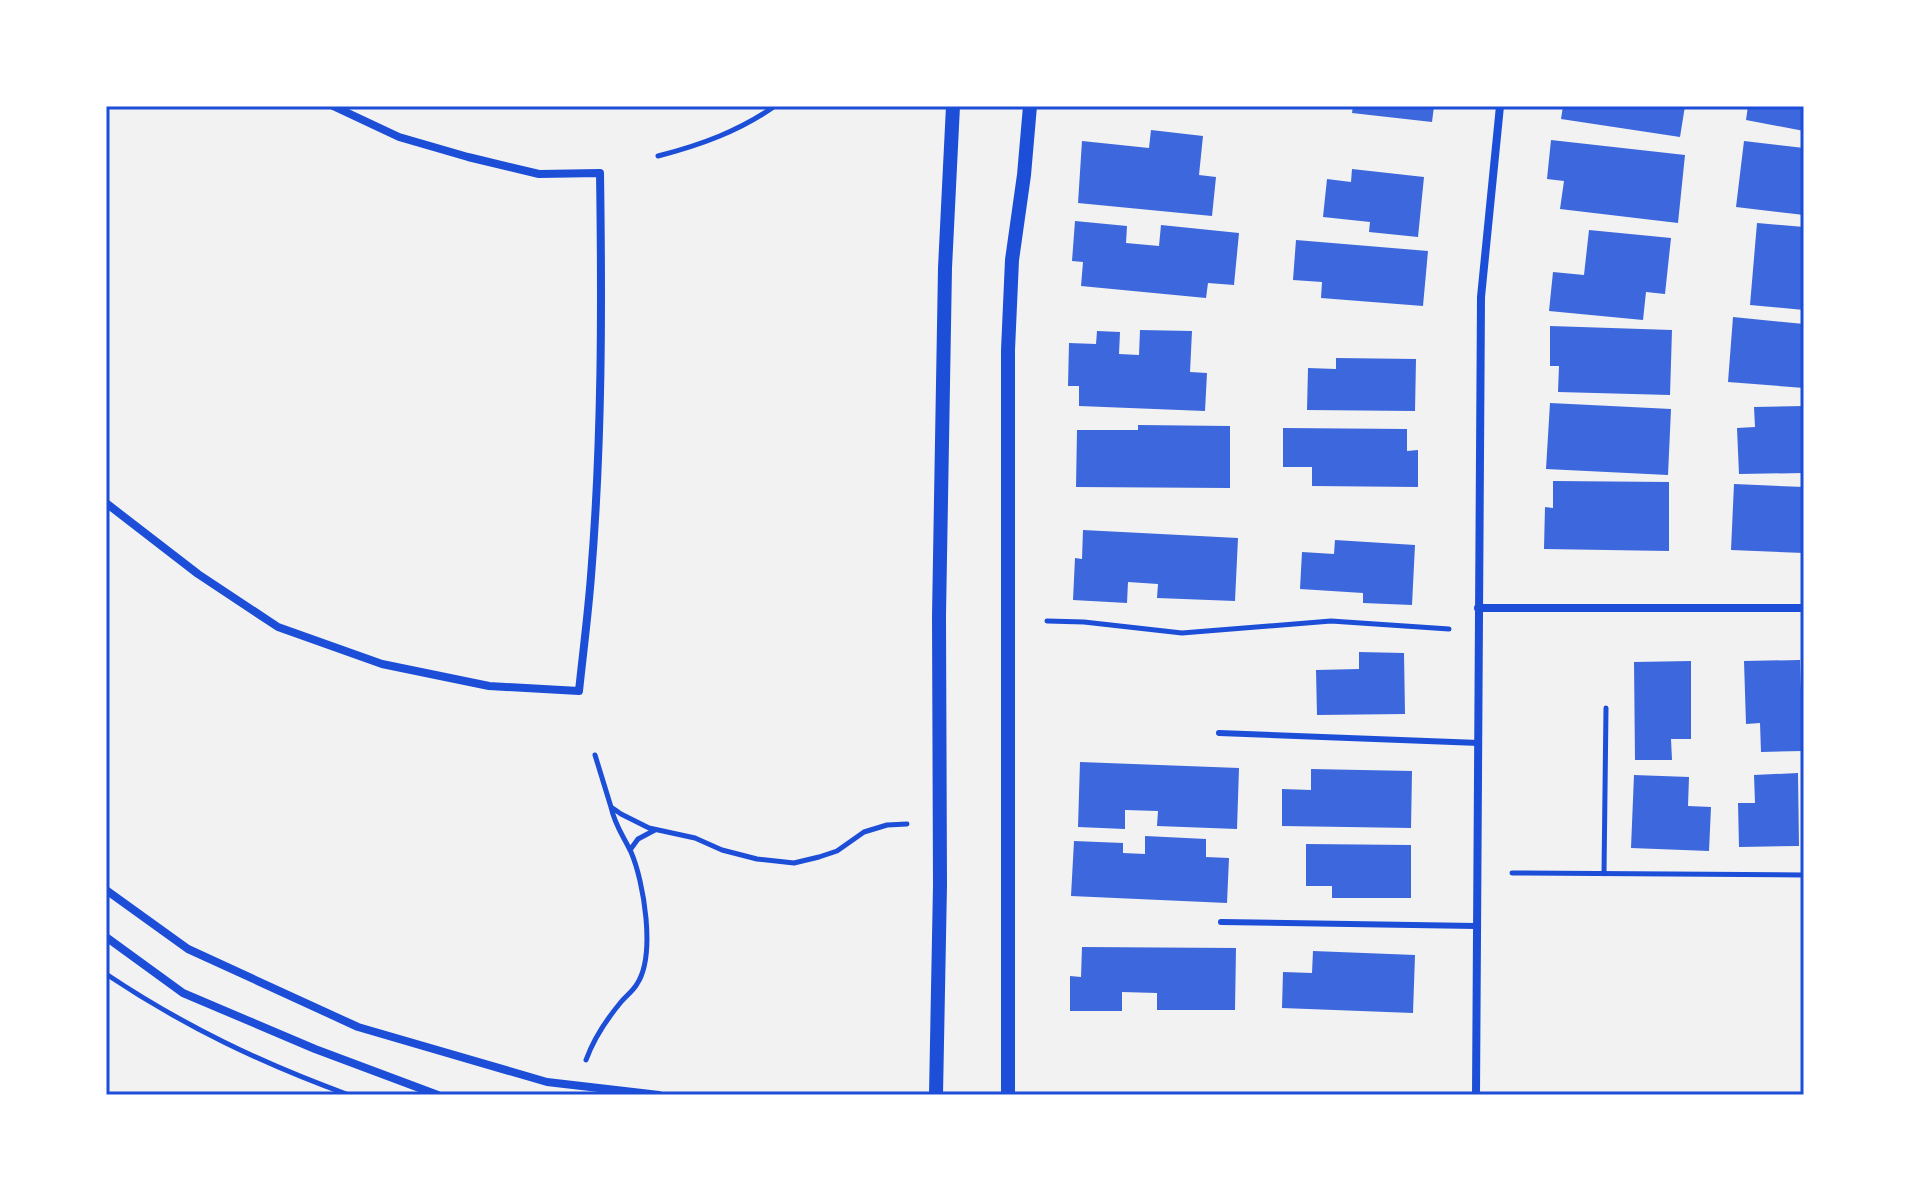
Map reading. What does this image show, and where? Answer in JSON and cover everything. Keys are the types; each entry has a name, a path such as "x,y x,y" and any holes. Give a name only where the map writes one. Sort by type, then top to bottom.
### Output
{"street":[{"path":"106,503 198,574 278,627 382,664 489,686 579,691 591,577 598,449 602,317 600,173 539,174 468,157 399,137 333,106"},
{"path":"936,1095 940,885 939,616 945,268 953,106"},
{"path":"1008,1095 1008,350 1012,260 1030,106"},
{"path":"1476,1095 1481,297 1500,106"},
{"path":"1478,608 1804,608"},
{"path":"106,890 188,949 358,1027 547,1082 659,1095"},
{"path":"106,937 183,993 315,1049 438,1095"}],"lane":[{"path":"1219,733 1479,743"},
{"path":"1221,922 1476,926"}],"path":[{"path":"658,156 714,140 775,106"},
{"path":"1047,621 1182,633 1310,621 1449,629"},
{"path":"1604,874 1606,708"},
{"path":"586,1060 601,1027 638,983 645,963 647,935 639,877 630,850 616,828 595,755"},
{"path":"611,807 655,829 695,838 734,853 794,863 837,851 864,832 887,825 907,824"},
{"path":"630,850 638,839 655,829"},
{"path":"1512,873 1804,875"},
{"path":"106,974 184,1023 278,1069 349,1095"}],"building":[{"path":"1353,106 1434,106 1432,122 1352,113"},
{"path":"1563,106 1685,106 1680,137 1561,119"},
{"path":"1748,106 1804,106 1804,131 1746,120"},
{"path":"1151,130 1203,136 1199,175 1216,177 1212,216 1078,203 1082,141 1149,148"},
{"path":"1551,140 1685,155 1678,223 1560,209 1564,181 1547,179"},
{"path":"1744,141 1804,148 1804,215 1736,207"},
{"path":"1352,169 1424,177 1418,237 1369,232 1370,222 1323,217 1327,179 1351,182"},
{"path":"1075,221 1127,226 1126,243 1159,246 1161,225 1239,233 1234,285 1208,283 1206,298 1081,286 1083,262 1072,261"},
{"path":"1757,223 1804,227 1804,310 1750,305"},
{"path":"1589,230 1671,238 1665,294 1646,292 1643,320 1549,311 1553,272 1584,275"},
{"path":"1296,240 1428,251 1423,306 1321,298 1322,282 1293,280"},
{"path":"1733,317 1804,324 1804,388 1728,382"},
{"path":"1550,326 1672,330 1670,395 1558,392 1559,366 1550,366"},
{"path":"1140,330 1192,331 1190,372 1207,373 1205,411 1079,406 1079,386 1068,386 1069,343 1096,344 1097,331 1120,332 1119,354 1139,355"},
{"path":"1336,358 1416,359 1415,411 1307,410 1308,368 1336,369"},
{"path":"1550,403 1671,409 1668,475 1546,469"},
{"path":"1804,406 1804,473 1739,474 1737,428 1755,427 1754,407"},
{"path":"1138,425 1230,426 1230,488 1076,487 1077,430 1138,430"},
{"path":"1283,428 1407,429 1407,451 1418,450 1418,487 1312,486 1312,467 1283,467"},
{"path":"1553,481 1669,482 1669,551 1544,549 1545,507 1553,508"},
{"path":"1734,484 1804,487 1804,553 1731,550"},
{"path":"1083,530 1238,538 1235,601 1157,598 1158,584 1128,582 1127,603 1073,600 1075,558 1082,559"},
{"path":"1335,540 1415,545 1412,605 1363,603 1363,593 1300,589 1302,552 1334,554"},
{"path":"1359,652 1404,653 1405,714 1317,715 1316,670 1359,669"},
{"path":"1800,660 1803,751 1761,752 1760,723 1746,724 1744,661"},
{"path":"1691,661 1691,739 1671,739 1672,760 1635,760 1634,662"},
{"path":"1080,762 1239,768 1237,829 1157,826 1158,811 1125,810 1125,829 1078,827"},
{"path":"1311,769 1412,771 1411,828 1282,826 1282,789 1311,790"},
{"path":"1798,773 1799,846 1739,847 1738,803 1755,803 1754,775"},
{"path":"1634,775 1689,777 1688,806 1711,807 1709,851 1631,848"},
{"path":"1145,836 1206,839 1206,857 1229,858 1227,903 1071,896 1074,841 1123,843 1123,853 1145,854"},
{"path":"1306,844 1411,845 1411,898 1332,898 1332,886 1306,886"},
{"path":"1082,947 1236,948 1235,1010 1157,1010 1157,993 1122,992 1122,1011 1070,1011 1070,976 1081,977"},
{"path":"1313,951 1415,955 1413,1013 1282,1008 1283,972 1312,973"}]}
